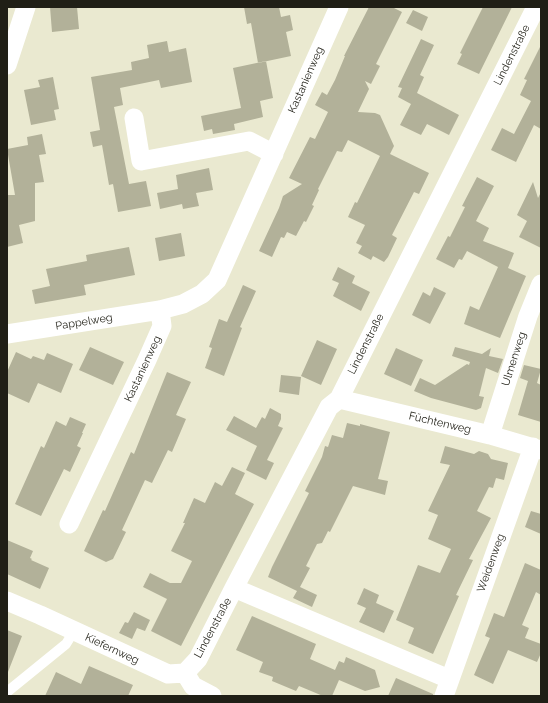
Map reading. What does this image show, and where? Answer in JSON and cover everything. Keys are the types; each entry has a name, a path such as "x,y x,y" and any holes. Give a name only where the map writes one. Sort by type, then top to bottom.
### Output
{"street":[{"path":"7,66 26,7"},
{"name":"Kastanienweg","path":"69,524 162,326 160,310 183,304 202,294 217,280 339,7"},
{"name":"Lindenstraße","path":"185,673 198,659 329,407 338,399 536,7"},
{"path":"134,118 141,161 249,141 274,154"},
{"name":"Ulmenweg","path":"490,435 528,316 541,284"},
{"name":"Pappelweg","path":"7,334 160,310"},
{"name":"Füchtenweg","path":"338,399 490,435 537,449"},
{"name":"Weidenweg","path":"234,588 447,687 537,449"},
{"name":"Kiefernweg","path":"7,601 168,674 185,673"},
{"path":"185,673 193,686 212,696"}],"lane":[{"path":"7,692 66,644 74,631"}],"building":[{"path":"50,7 77,7 79,29 52,32"},
{"path":"244,7 279,7 281,17 290,15 293,30 286,32 291,56 258,63 251,23 247,24"},
{"path":"369,7 392,7 402,12 376,64 380,66 371,84 365,81 369,89 358,112 375,113 380,115 394,146 390,154 429,173 419,194 414,192 392,235 397,238 388,257 384,262 373,256 371,260 358,253 362,246 356,243 365,225 348,217 355,202 357,203 380,156 348,140 342,152 337,151 318,189 319,190 312,205 314,206 306,222 304,221 296,236 287,232 284,238 281,237 272,257 259,251 283,196 302,184 289,178 310,137 315,139 328,112 315,105 322,92 327,95 335,80 344,56"},
{"path":"483,7 512,7 479,74 457,64 462,54 460,53"},
{"path":"413,10 428,17 422,31 406,23"},
{"path":"421,39 434,45 420,75 424,77 417,93 459,115 449,135 427,124 421,135 400,125 411,104 398,97 402,88 398,87"},
{"path":"167,41 169,52 186,48 192,82 161,88 159,80 120,88 123,105 114,107 129,184 146,181 151,206 118,212 113,184 109,185 102,145 93,147 90,132 100,130 91,77 132,70 131,62 149,58 147,45"},
{"path":"541,45 541,129 534,125 516,162 491,150 502,128 514,134 531,101 520,95 527,80 524,79"},
{"path":"266,61 273,98 260,101 263,117 234,124 235,130 213,134 212,129 204,131 201,116 241,108 233,68"},
{"path":"53,77 59,109 54,110 56,120 31,125 24,90 40,87 38,80"},
{"path":"42,134 46,154 39,155 44,182 35,183 35,221 19,225 23,243 7,247 7,195 15,195 7,149 28,145 27,137"},
{"path":"209,168 213,190 196,193 199,206 183,209 182,204 160,209 157,193 178,189 176,175"},
{"path":"477,177 494,186 476,221 489,228 483,241 514,253 508,268 526,276 500,338 464,324 470,306 479,310 498,267 467,251 462,260 459,259 454,268 436,259 448,236 450,237 465,207 462,206"},
{"path":"533,182 538,198 541,192 541,248 519,237 527,221 517,215"},
{"path":"181,233 185,256 159,261 155,238"},
{"path":"129,247 135,275 84,285 86,295 35,304 32,290 50,286 46,269 87,261 86,255"},
{"path":"338,267 355,276 352,283 370,292 361,311 333,296 339,283 332,280"},
{"path":"243,285 256,291 240,327 242,328 224,376 205,368 212,348 209,347 219,319 227,322"},
{"path":"434,287 446,293 430,324 412,315 423,292 430,296"},
{"path":"317,340 337,349 321,385 301,376"},
{"path":"90,347 124,362 113,385 79,370"},
{"path":"455,347 482,354 491,348 489,356 503,359 498,373 486,368 479,396 484,397 481,408 476,410 431,398 414,391 420,378 435,385 467,364 469,365 470,362 452,356"},
{"path":"396,348 423,360 411,386 384,374"},
{"path":"16,352 31,359 33,356 44,360 47,353 73,364 61,393 38,383 29,403 7,393 7,372"},
{"path":"524,365 541,369 537,383 541,385 541,422 518,415 528,381 520,378"},
{"path":"167,372 191,382 176,415 186,419 172,452 168,450 152,483 145,480 122,530 126,532 113,559 106,562 84,551 103,510 105,511 131,452 134,454"},
{"path":"281,375 301,377 299,395 279,392"},
{"path":"270,408 281,414 281,419 278,426 283,428 267,460 274,463 266,480 246,470 257,446 226,430 234,416 256,428 262,417 265,419"},
{"path":"70,417 86,424 77,446 81,448 70,472 64,469 41,516 15,504 41,446 44,448 56,421 66,426"},
{"path":"347,423 360,426 360,424 390,432 378,479 388,481 385,495 353,486 330,532 328,531 322,543 317,544 306,566 310,568 300,587 317,595 312,607 293,598 297,591 268,577 309,493 305,491 322,457 325,446 328,447 332,435 343,438"},
{"path":"445,446 474,454 479,451 488,454 491,459 508,463 504,480 496,478 493,488 489,487 477,511 491,518 469,559 473,560 456,595 459,596 433,654 408,643 414,628 396,620 418,565 440,573 451,549 428,539 438,515 428,511 450,465 440,463"},
{"path":"232,467 245,473 235,494 254,504 181,646 151,631 167,599 143,587 150,573 170,583 181,583 192,561 171,551 185,523 183,523 194,498 205,503 215,482 222,486"},
{"path":"531,511 541,514 541,534 525,527"},
{"path":"7,540 33,551 30,558 32,559 31,560 49,568 40,589 7,574"},
{"path":"525,563 541,570 541,595 536,592 522,625 529,628 525,638 541,644 541,653 537,662 508,650 493,684 474,675 490,638 485,636 494,613 504,617"},
{"path":"364,588 379,595 376,603 394,611 384,633 359,622 366,608 357,604"},
{"path":"134,612 150,620 145,631 137,628 132,639 119,633 125,622 128,623"},
{"path":"252,616 316,644 310,659 335,670 339,661 344,663 346,657 375,670 380,687 365,691 339,680 332,696 323,696 299,686 296,691 272,681 273,677 259,672 263,662 236,650"},
{"path":"7,630 22,636 8,672 7,672"},
{"path":"89,666 133,685 128,696 45,696 56,672 81,684"},
{"path":"396,678 433,694 433,696 388,696"}]}
